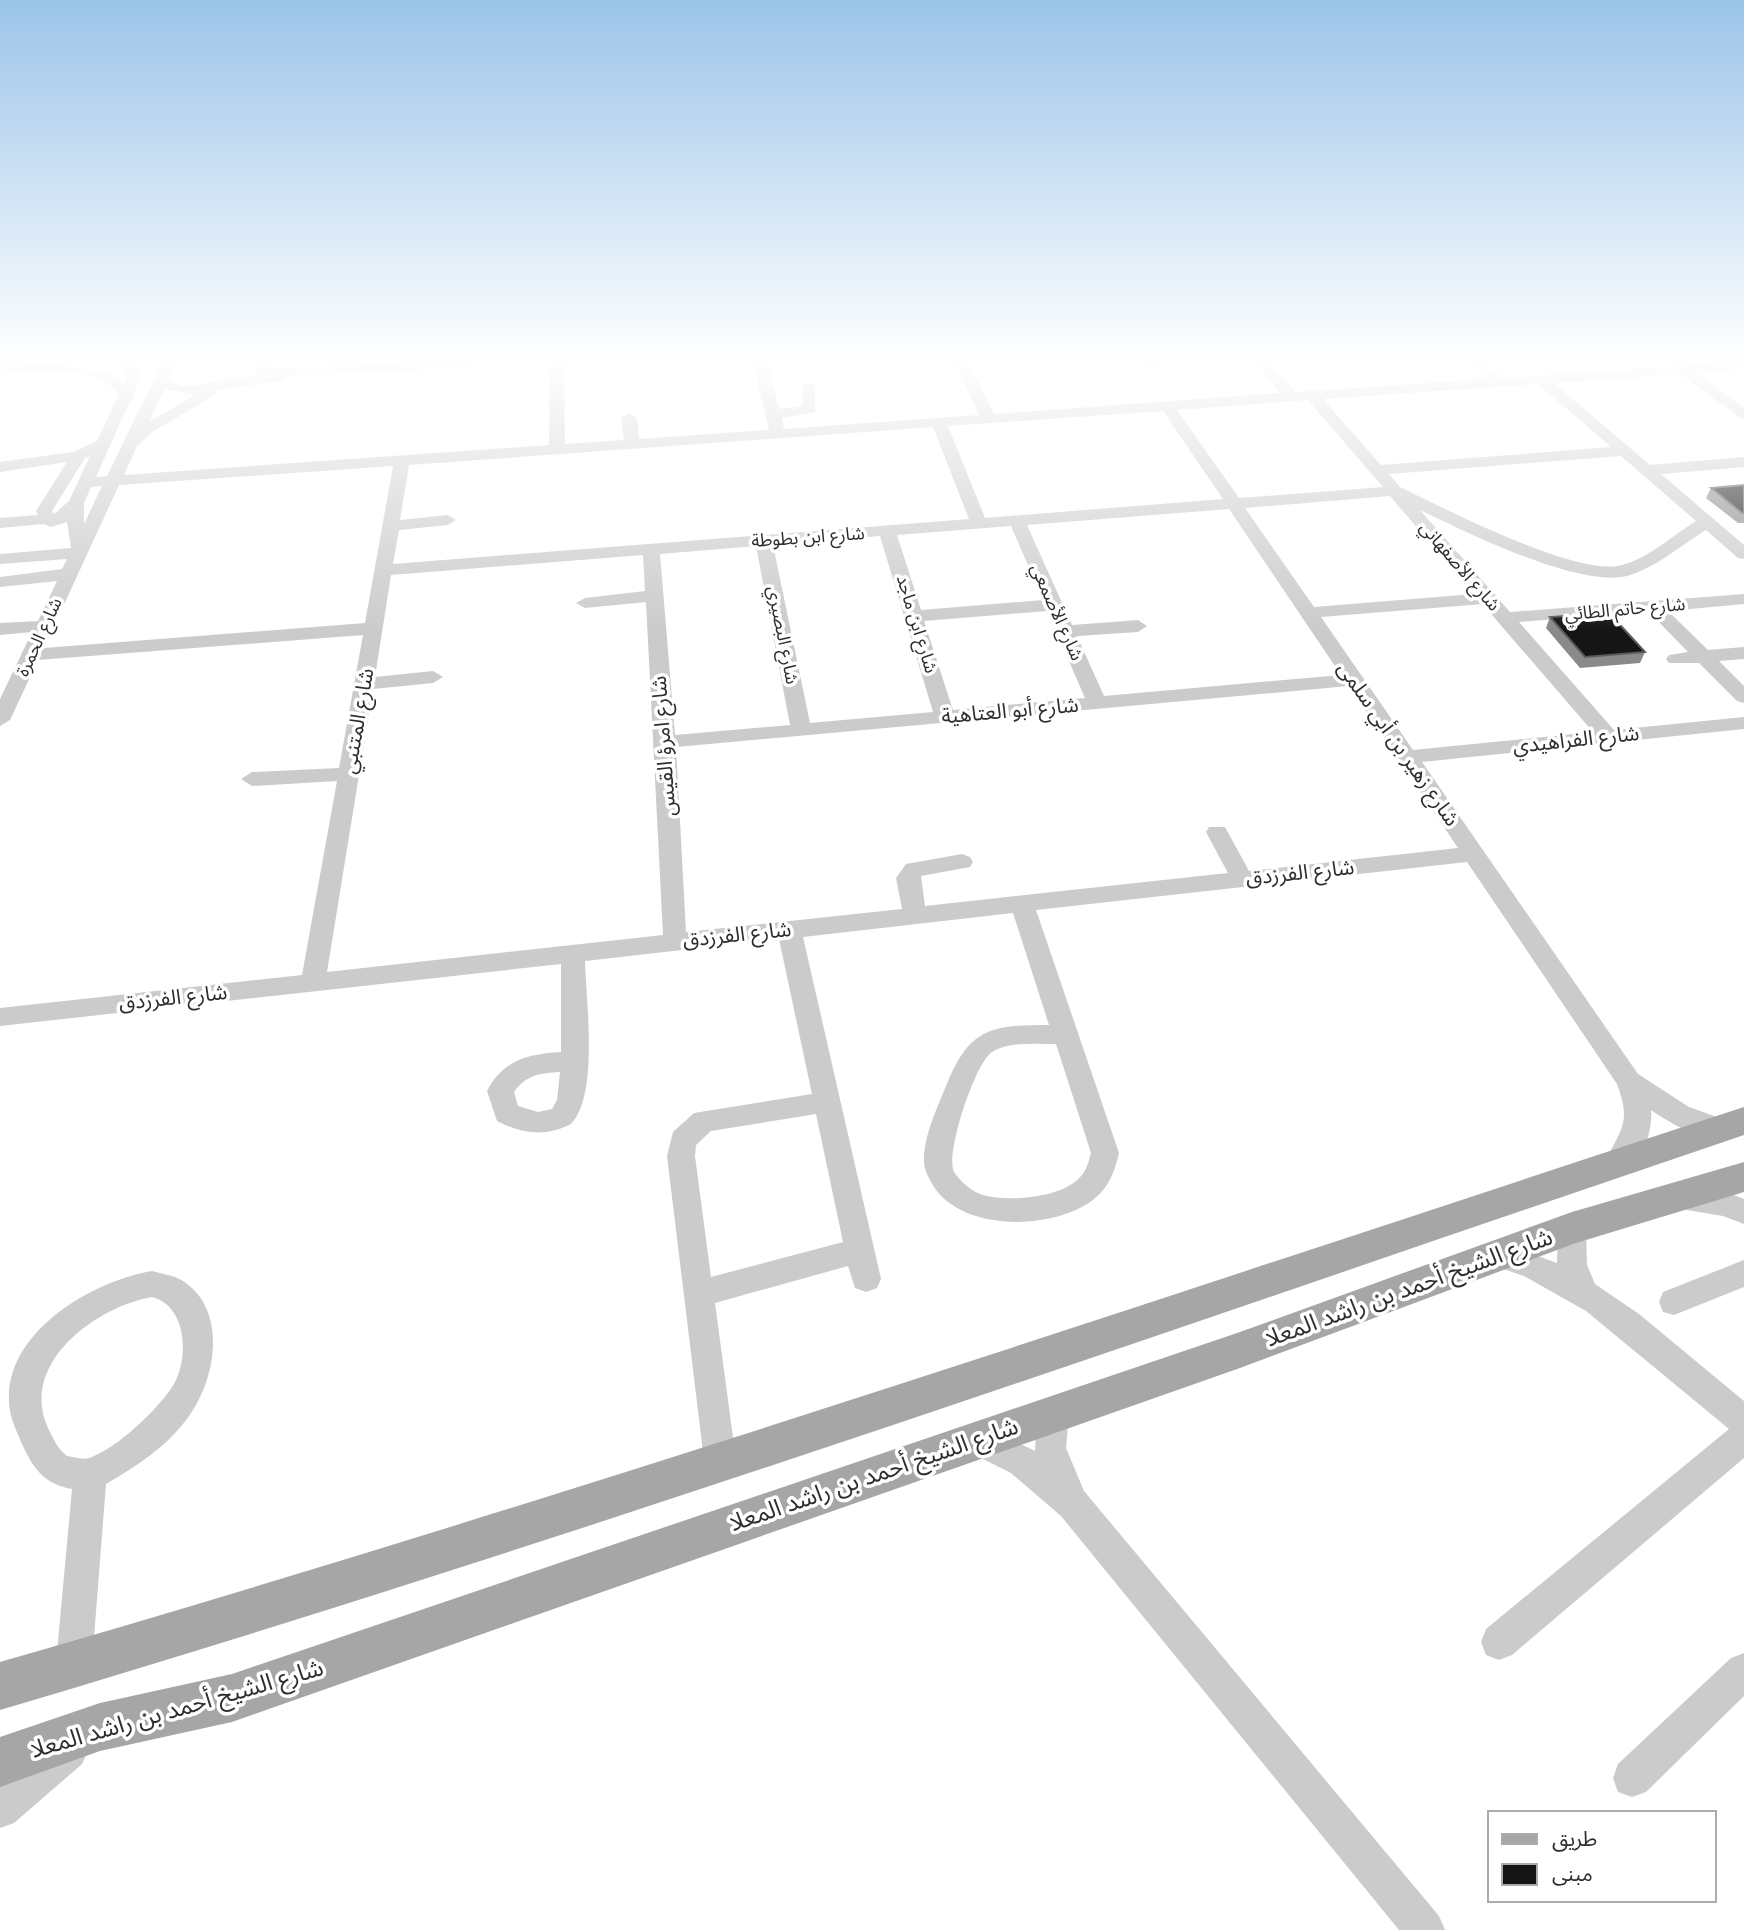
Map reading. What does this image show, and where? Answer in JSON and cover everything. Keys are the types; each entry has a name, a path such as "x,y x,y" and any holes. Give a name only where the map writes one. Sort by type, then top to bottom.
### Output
{"main road":[{"path":"0,1686 274,1606 619,1496 720,1460 833,1427 1620,1160 1731,1125"},
{"name":"شارع الشيخ أحمد بن راشد المعلا","path":"0,1762 100,1727 232,1698 1240,1350 1572,1228 1744,1177"}],"street":[{"name":"شارع الحمرة","path":"0,720 126,451"},
{"path":"83,483 528,451"},
{"path":"950,451 979,524"},
{"name":"شارع زهير بن أبي سلمى","path":"1197,451 1629,1081 1636,1096 1639,1124 1630,1150 1620,1160"},
{"name":"شارع الأصفهاني","path":"1360,451 1608,736"},
{"path":"1377,470 1625,451"},
{"path":"1626,451 1744,554"},
{"path":"0,465 89,452"},
{"path":"0,559 79,553 75,512 89,452"},
{"path":"50,521 44,511 89,452"},
{"name":"شارع المتنبي","path":"313,982 402,460"},
{"path":"1647,470 1744,462"},
{"path":"1395,491 1431,510 1573,566 1597,570 1622,572 1707,522"},
{"name":"شارع ابن بطوطة","path":"383,570 1395,491"},
{"path":"0,529 2,526 50,521 75,512"},
{"path":"391,526 448,520"},
{"path":"0,523 50,521"},
{"name":"شارع الأصمعي","path":"1017,521 1097,703"},
{"name":"شارع ابن ماجد","path":"887,531 945,716"},
{"name":"شارع البصيري","path":"764,541 801,729"},
{"name":"شارع امرؤ القيس","path":"651,550 665,742 675,942"},
{"path":"0,582 69,574"},
{"path":"585,603 654,596"},
{"path":"1307,613 1487,598"},
{"name":"شارع حاتم الطائي","path":"1505,618 1744,599"},
{"path":"915,616 1055,605"},
{"path":"1654,607 1744,697"},
{"path":"1067,631 1138,626"},
{"path":"31,655 374,628"},
{"path":"0,632 43,629"},
{"path":"1676,659 1744,653"},
{"path":"364,684 433,677"},
{"name":"شارع أبو العتاهية","path":"665,742 1354,680"},
{"name":"شارع الفراهيدي","path":"1408,757 1744,723"},
{"path":"252,779 349,774"},
{"path":"1217,832 1242,879"},
{"name":"شارع الفرزدق","path":"0,1017 1473,854"},
{"path":"915,915 908,878 914,869 962,862"},
{"path":"1022,904 1105,1153 1102,1169 1089,1188 1060,1205 987,1211 962,1200 947,1184 938,1163 953,1105 974,1053 987,1043 1003,1038 1065,1034"},
{"path":"789,929 866,1279"},
{"path":"572,1061 573,953"},
{"name":"شارع زهير بن أبي سلمى","path":"1629,1081 1679,1115 1731,1125"},
{"path":"720,1460 681,1156 683,1140 704,1121 827,1102"},
{"path":"1675,1198 1726,1204 1744,1212"},
{"path":"1572,1228 1572,1265 1583,1291"},
{"path":"699,1294 859,1250"},
{"path":"1499,1255 1551,1272 1583,1291 1744,1421"},
{"path":"1674,1302 1744,1273"},
{"path":"164,1285 187,1301 198,1323 200,1350 186,1392 161,1425 121,1458 90,1475 65,1474 48,1464 27,1421 25,1390 37,1358 64,1326 103,1297 133,1286 164,1285"},
{"path":"1053,1413 1050,1448 1073,1504"},
{"path":"1499,1642 1744,1437"},
{"path":"977,1439 1023,1462 1073,1504 1425,1930"},
{"path":"74,1663 90,1475"},
{"path":"1632,1778 1744,1671"},
{"path":"0,1809 100,1727"}],"building":[{"path":"1744,485 1744,513 1711,488"},
{"path":"1609,613 1645,652 1585,657 1550,617"}]}
